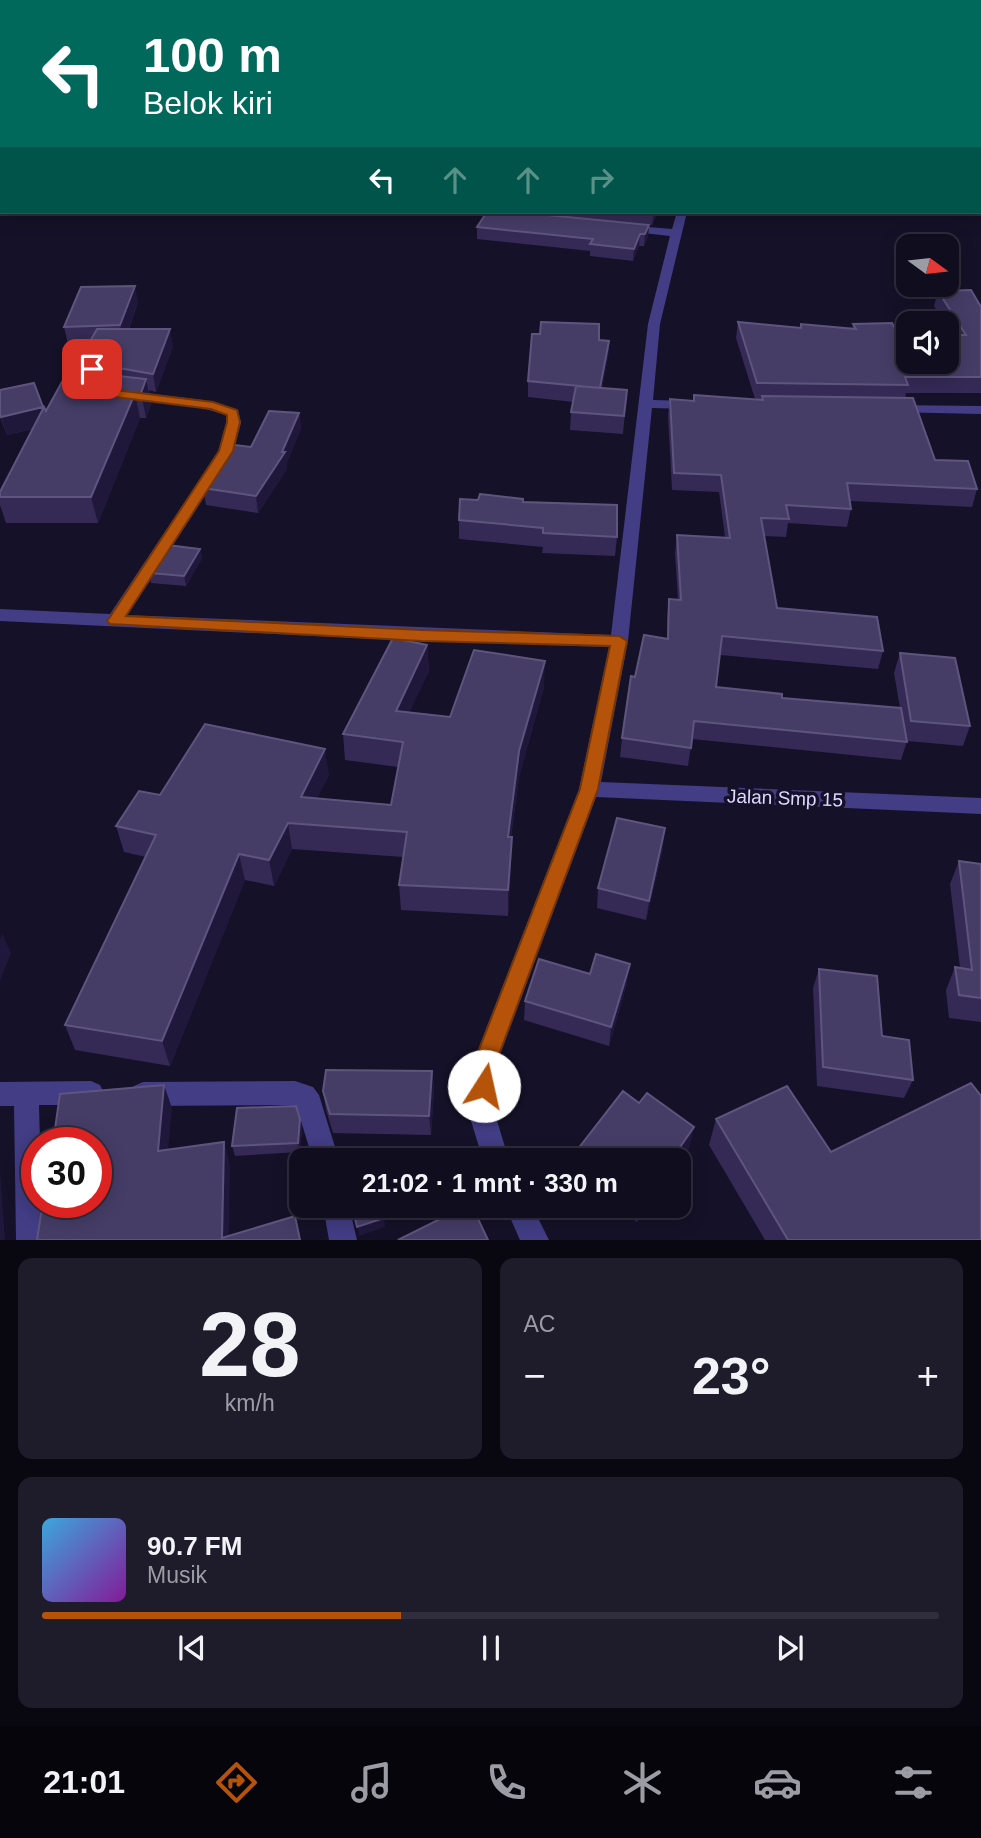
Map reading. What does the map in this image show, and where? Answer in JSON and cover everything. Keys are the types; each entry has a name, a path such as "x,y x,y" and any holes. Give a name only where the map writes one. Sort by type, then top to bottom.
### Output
{"street":[{"path":"492,1148 481,1111 486,1060 589,789 619,641 654,324 682,214"},
{"path":"609,227 677,233"},
{"path":"111,393 213,406 233,413 234,422 226,451 115,621"},
{"path":"646,404 701,405"},
{"path":"879,408 981,410"},
{"path":"0,615 422,635 619,641"},
{"name":"Jalan Smp 15","path":"589,789 981,806"},
{"path":"30,1240 13,1093 295,1093 304,1095 310,1103 323,1148"},
{"path":"339,1218 344,1240"},
{"path":"524,1218 535,1240"}],"building":[{"path":"486,214 537,214 649,225 645,234 640,234 634,249 590,244 593,239 477,227"},
{"path":"135,286 120,325 64,327 81,287"},
{"path":"959,290 971,290 981,307 981,377 905,377 908,385 757,383 738,322 801,328 801,324 856,329 853,324 892,323 896,330 896,374 959,374 959,335 966,335 959,324 959,311 951,311 942,298 959,298"},
{"path":"541,322 599,324 599,340 609,341 600,388 528,381 532,334 540,334"},
{"path":"97,329 170,329 153,374 108,366 96,350 88,345"},
{"path":"79,351 86,365 100,374 146,379 141,393 135,393 91,497 0,497 0,492 44,407 46,411"},
{"path":"34,383 43,407 1,417 0,390"},
{"path":"576,386 627,390 624,416 571,412"},
{"path":"694,395 763,400 762,396 913,398 935,460 968,461 977,489 847,483 851,509 786,505 789,519 761,518 777,608 877,617 883,651 722,636 716,687 782,694 782,698 901,708 907,742 694,721 691,748 622,738 631,676 635,677 644,635 668,639 669,599 681,600 677,535 730,538 721,475 674,473 670,399 694,401"},
{"path":"269,411 299,413 282,452 285,452 256,496 203,488 235,445 251,447"},
{"path":"480,494 523,499 523,502 617,505 617,537 543,533 543,528 459,520 460,499 478,500"},
{"path":"167,545 200,549 184,576 149,573"},
{"path":"393,638 427,645 396,711 450,717 474,650 545,661 519,751 508,837 512,837 508,890 399,885 407,832 288,823 269,860 239,854 162,1041 65,1025 156,835 116,826 139,791 160,795 205,724 325,749 301,797 391,805 403,742 343,734"},
{"path":"900,653 955,658 970,726 911,721"},
{"path":"617,818 665,828 649,901 598,888"},
{"path":"959,861 981,864 981,998 959,995 955,967 972,970"},
{"path":"596,954 630,964 611,1027 525,1001 539,959 590,974"},
{"path":"819,969 877,976 882,1036 909,1040 913,1080 823,1067"},
{"path":"326,1070 432,1071 429,1116 330,1114 323,1091"},
{"path":"971,1083 981,1096 981,1240 788,1240 716,1119 787,1086 831,1152"},
{"path":"164,1085 158,1151 224,1142 222,1238 289,1218 295,1218 300,1240 37,1240 40,1218 112,1218 112,1127 55,1127 60,1094"},
{"path":"623,1091 639,1103 647,1093 694,1127 679,1148 579,1148"},
{"path":"296,1106 300,1119 298,1143 232,1146 237,1108"},
{"path":"355,1218 384,1218 357,1227"},
{"path":"442,1218 478,1218 488,1240 398,1240"}],"route":[{"path":"92,369 99,386 111,393 213,406 233,413 234,422 226,451 115,621 619,641 589,789 486,1060 484,1086"}]}
